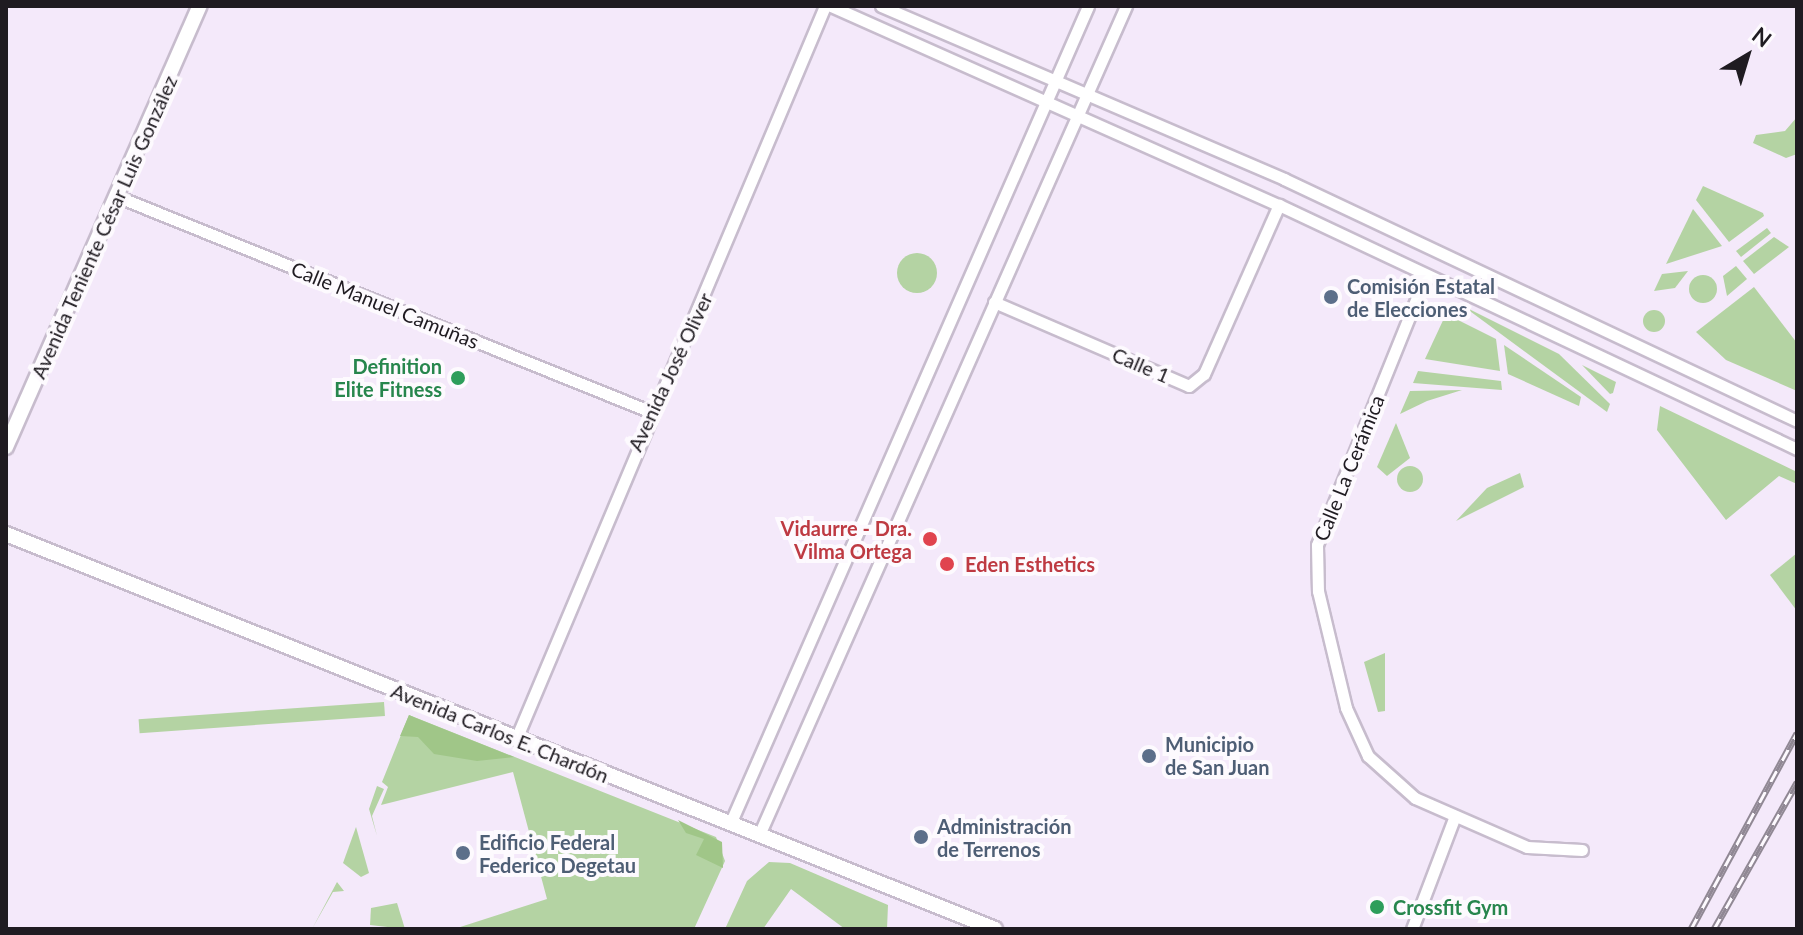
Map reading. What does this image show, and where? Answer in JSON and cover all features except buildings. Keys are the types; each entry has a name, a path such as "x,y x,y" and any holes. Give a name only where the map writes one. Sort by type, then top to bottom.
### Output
{"street":[{"name":"Avenida Teniente César Luis González","path":"6,447 121,198 200,6"},
{"name":"Avenida José Oliver","path":"516,739 649,411 688,338 825,6"},
{"path":"831,6 1047,99 1279,205 1797,449"},
{"path":"881,6 1087,94 1797,421"},
{"path":"730,824 1088,6"},
{"path":"759,835 1126,6"},
{"name":"Calle Manuel Camuñas","path":"121,198 649,411"},
{"name":"Calle 1","path":"994,302 1189,386 1204,374 1279,205"},
{"name":"Calle La Cerámica","path":"1426,275 1320,534 1317,574 1361,745 1393,782 1455,816 1527,847 1582,850"},
{"name":"Avenida Carlos E. Chardón","path":"6,534 995,929"},
{"path":"1412,929 1455,816"}],"green space":[{"path":"1797,117 1797,154 1786,158 1753,143 1756,135 1785,131"},
{"path":"1703,186 1764,216 1729,242 1696,200"},
{"path":"1693,209 1722,246 1666,264"},
{"path":"1767,228 1771,233 1741,257 1736,251"},
{"path":"1774,237 1789,247 1754,274 1743,261"},
{"path":"917,253 931,259 937,273 931,287 917,293 903,287 897,273 903,259"},
{"path":"1736,266 1747,279 1727,296 1723,276"},
{"path":"1688,271 1675,288 1654,291 1662,274"},
{"path":"1703,275 1713,279 1717,289 1713,299 1703,303 1693,299 1689,289 1693,279"},
{"path":"1754,287 1797,343 1797,391 1726,360 1696,332"},
{"path":"1463,306 1559,354 1610,404 1607,412"},
{"path":"1654,310 1662,313 1665,321 1662,329 1654,332 1646,329 1643,321 1646,313"},
{"path":"1446,314 1496,339 1500,371 1425,359"},
{"path":"1504,345 1581,397 1579,406 1508,374"},
{"path":"1582,365 1616,382 1613,393 1610,394"},
{"path":"1418,371 1501,381 1502,390 1413,383"},
{"path":"1462,390 1427,401 1400,414 1410,391"},
{"path":"1660,406 1797,472 1797,484 1779,476 1726,520 1657,430"},
{"path":"1396,423 1410,458 1387,476 1377,467"},
{"path":"1410,466 1419,470 1423,479 1419,488 1410,492 1401,488 1397,479 1401,470"},
{"path":"1520,473 1524,487 1456,521 1487,488"},
{"path":"1797,553 1797,611 1770,575"},
{"path":"1385,653 1385,711 1378,712 1364,662"},
{"path":"384,702 385,716 140,733 139,719"},
{"path":"409,715 716,837 725,861 694,929 454,929 547,899 513,772 381,805 388,787 382,782"},
{"path":"409,715 514,757 477,761 434,754 418,737 400,736"},
{"path":"377,786 384,789 372,816 377,836 369,809"},
{"path":"678,820 722,842 723,868 696,855 704,839 686,833"},
{"path":"356,827 369,873 361,877 343,863"},
{"path":"769,862 790,863 888,905 887,929 845,929 791,889 763,929 725,929 747,881"},
{"path":"337,882 344,891 333,892 312,929"},
{"path":"397,903 405,929 370,925 371,908"}],"railway":[{"path":"1691,929 1797,733"},
{"path":"1714,929 1797,782"}],"place":[{"name":"Comisión Estatal de Elecciones","path":"1331,297"},
{"name":"Definition Elite Fitness","path":"458,378"},
{"name":"Vidaurre - Dra. Vilma Ortega","path":"930,539"},
{"name":"Eden Esthetics","path":"947,564"},
{"name":"Municipio de San Juan","path":"1149,756"},
{"name":"Administración de Terrenos","path":"921,837"},
{"name":"Edificio Federal Federico Degetau","path":"463,853"},
{"name":"Crossfit Gym","path":"1377,907"}]}
